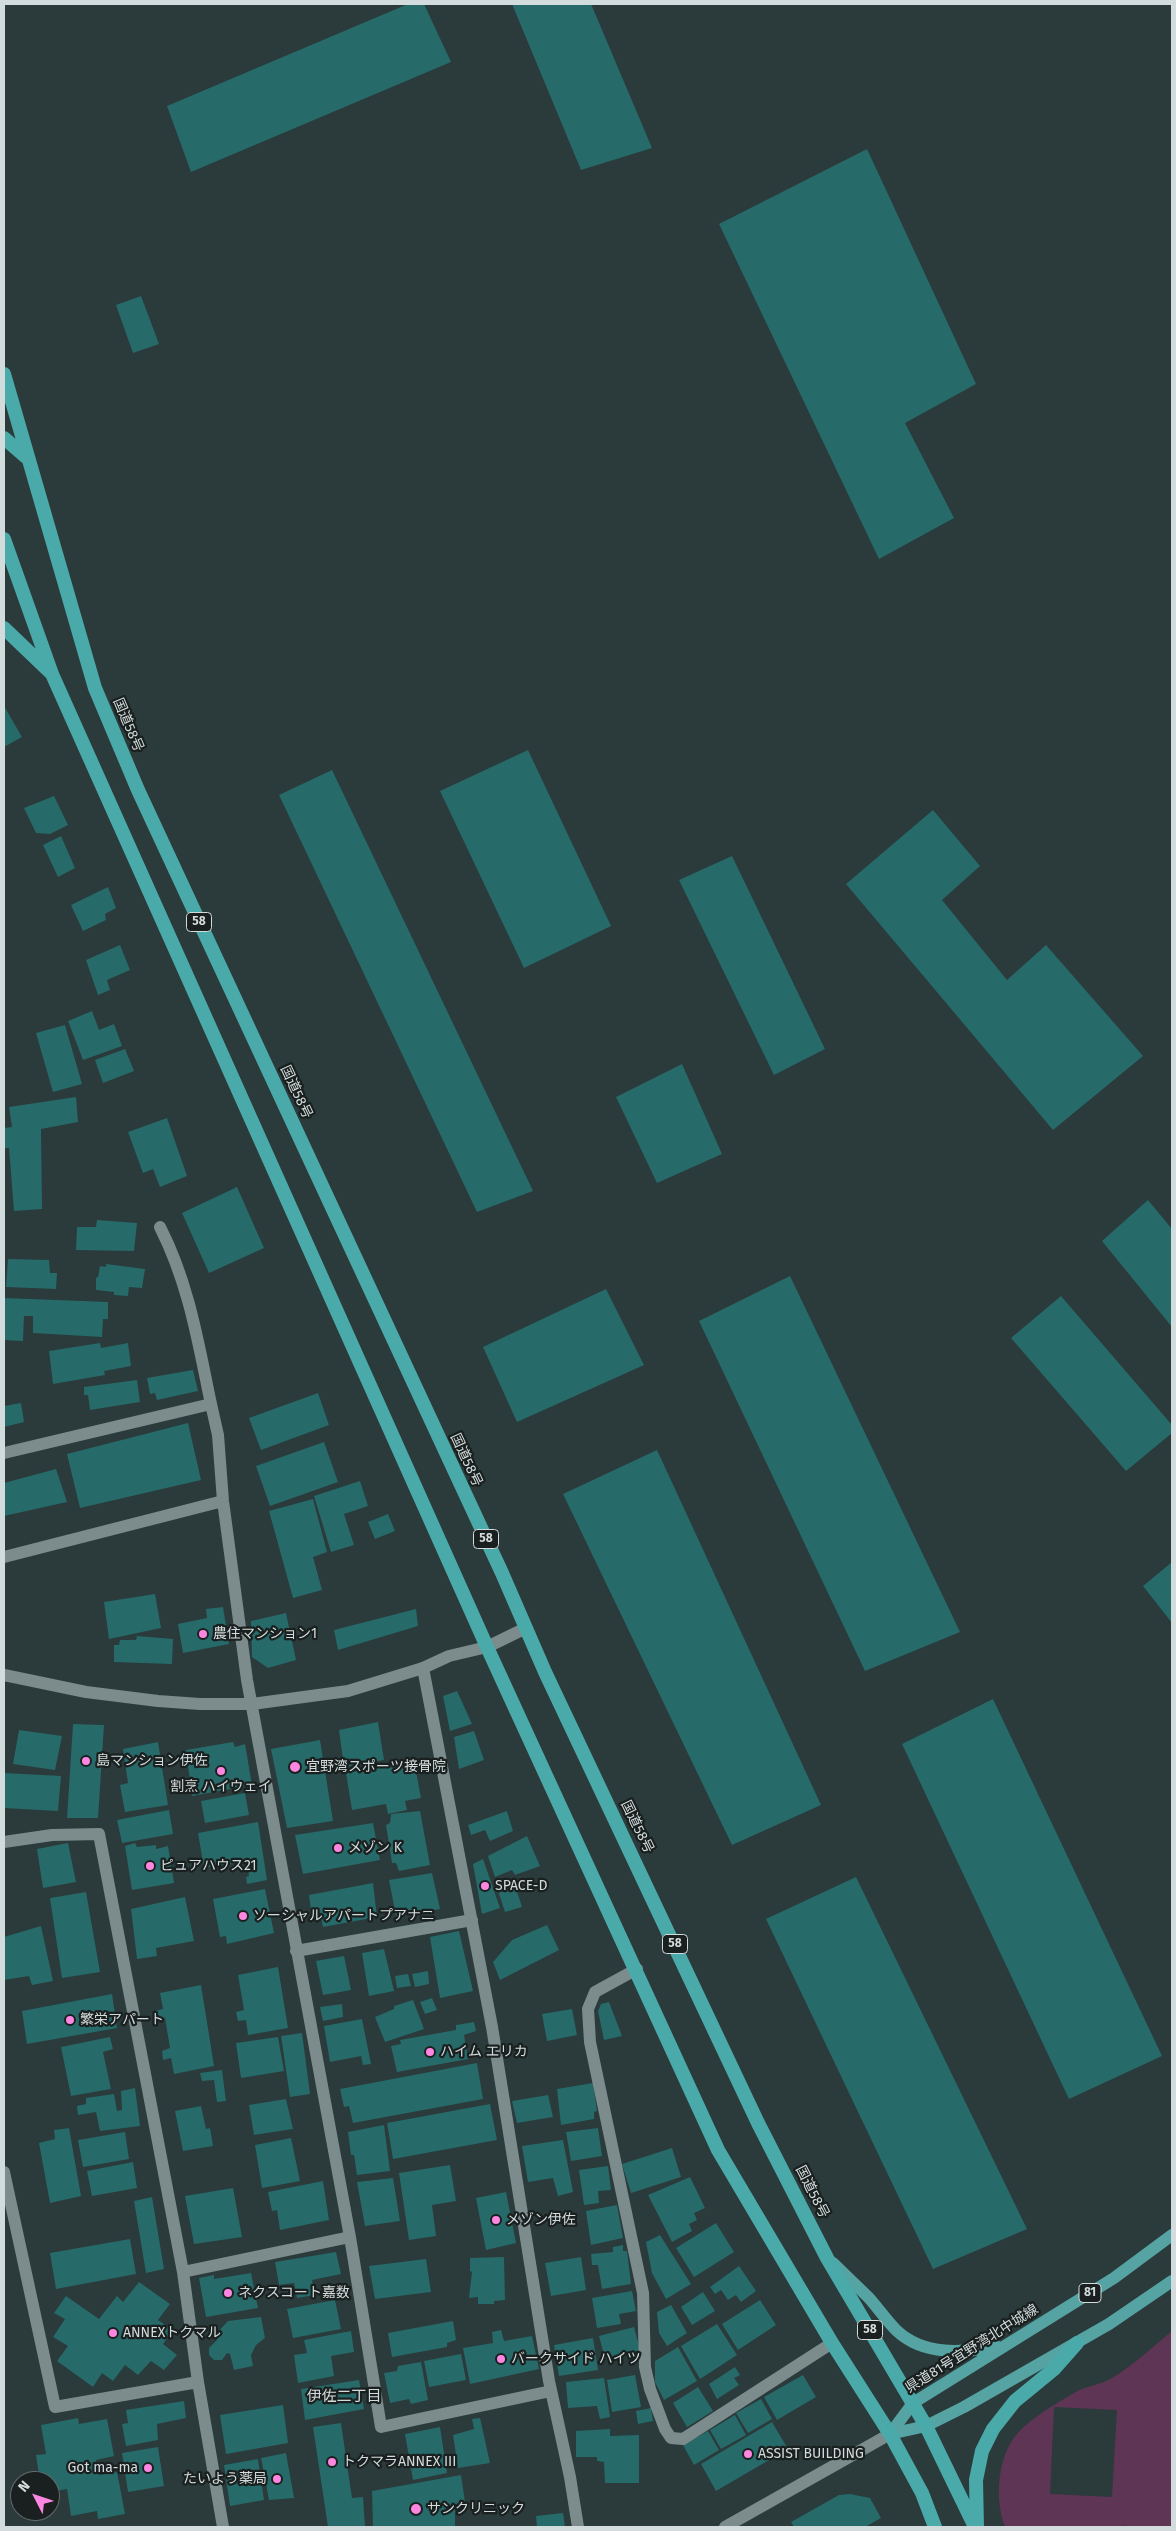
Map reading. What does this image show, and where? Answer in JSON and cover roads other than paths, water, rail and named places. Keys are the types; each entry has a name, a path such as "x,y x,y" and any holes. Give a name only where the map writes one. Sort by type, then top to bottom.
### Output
{"highway":[{"name":"国道58号","path":"4,374 95,688 127,765 526,1628 758,2123 827,2258 926,2426 976,2527"},
{"path":"4,438 27,458"},
{"name":"58","path":"4,539 52,674 487,1646 637,1969 718,2150 832,2343 890,2434 922,2493 935,2527"},
{"name":"58","path":"4,628 52,674"},
{"path":"976,2527 976,2480 982,2451 993,2429 1015,2401 1054,2369 1077,2343"}],"main road":[{"name":"県道81号宜野湾北中城線","path":"890,2434 913,2403 1114,2278 1172,2235"},
{"path":"827,2258 869,2298 897,2330 911,2341 932,2349 966,2352 1004,2346"},
{"path":"890,2434 926,2426 1077,2343 1172,2281"}],"street":[{"path":"160,1227 176,1258 191,1306 218,1435 223,1501 247,1680 350,2237 381,2427 551,2391"},
{"path":"4,1453 211,1404"},
{"path":"4,1557 223,1501"},
{"path":"4,1675 86,1692 158,1701 200,1704 252,1704 348,1691 423,1668 449,1656 487,1646 526,1628"},
{"path":"423,1668 492,2027 551,2391 570,2477 578,2527"},
{"path":"4,1842 52,1835 99,1834 182,2272 198,2382 223,2527"},
{"path":"296,1951 472,1920"},
{"path":"637,1969 595,1992 588,2009 590,2042 643,2293 645,2367 650,2389 664,2429 671,2438 683,2439 832,2343"},
{"path":"4,2172 6,2198 54,2407 198,2382"},
{"path":"182,2272 350,2237"},
{"path":"725,2527 890,2434"}],"place":[{"name":"農住マンション1","path":"203,1634"},
{"name":"島マンション伊佐","path":"86,1761"},
{"name":"宜野湾スポーツ接骨院","path":"295,1767"},
{"name":"割烹 ハイウェイ","path":"221,1771"},
{"name":"メゾン K","path":"338,1848"},
{"name":"ピュアハウス21","path":"150,1866"},
{"name":"SPACE-D","path":"485,1886"},
{"name":"ソーシャルアパートプアナニ","path":"243,1916"},
{"name":"繁栄アパート","path":"70,2020"},
{"name":"ハイム エリカ","path":"430,2052"},
{"name":"メゾン伊佐","path":"496,2220"},
{"name":"ネクスコート嘉数","path":"228,2293"},
{"name":"ANNEXトクマル","path":"113,2333"},
{"name":"バークサイド ハイツ","path":"501,2359"},
{"name":"ASSIST BUILDING","path":"748,2454"},
{"name":"トクマラANNEX III","path":"332,2462"},
{"name":"Got ma-ma","path":"148,2468"},
{"name":"たいよう薬局","path":"277,2479"},
{"name":"サンクリニック","path":"416,2509"}],"district":[{"name":"伊佐二丁目","path":"344,2397"}]}
